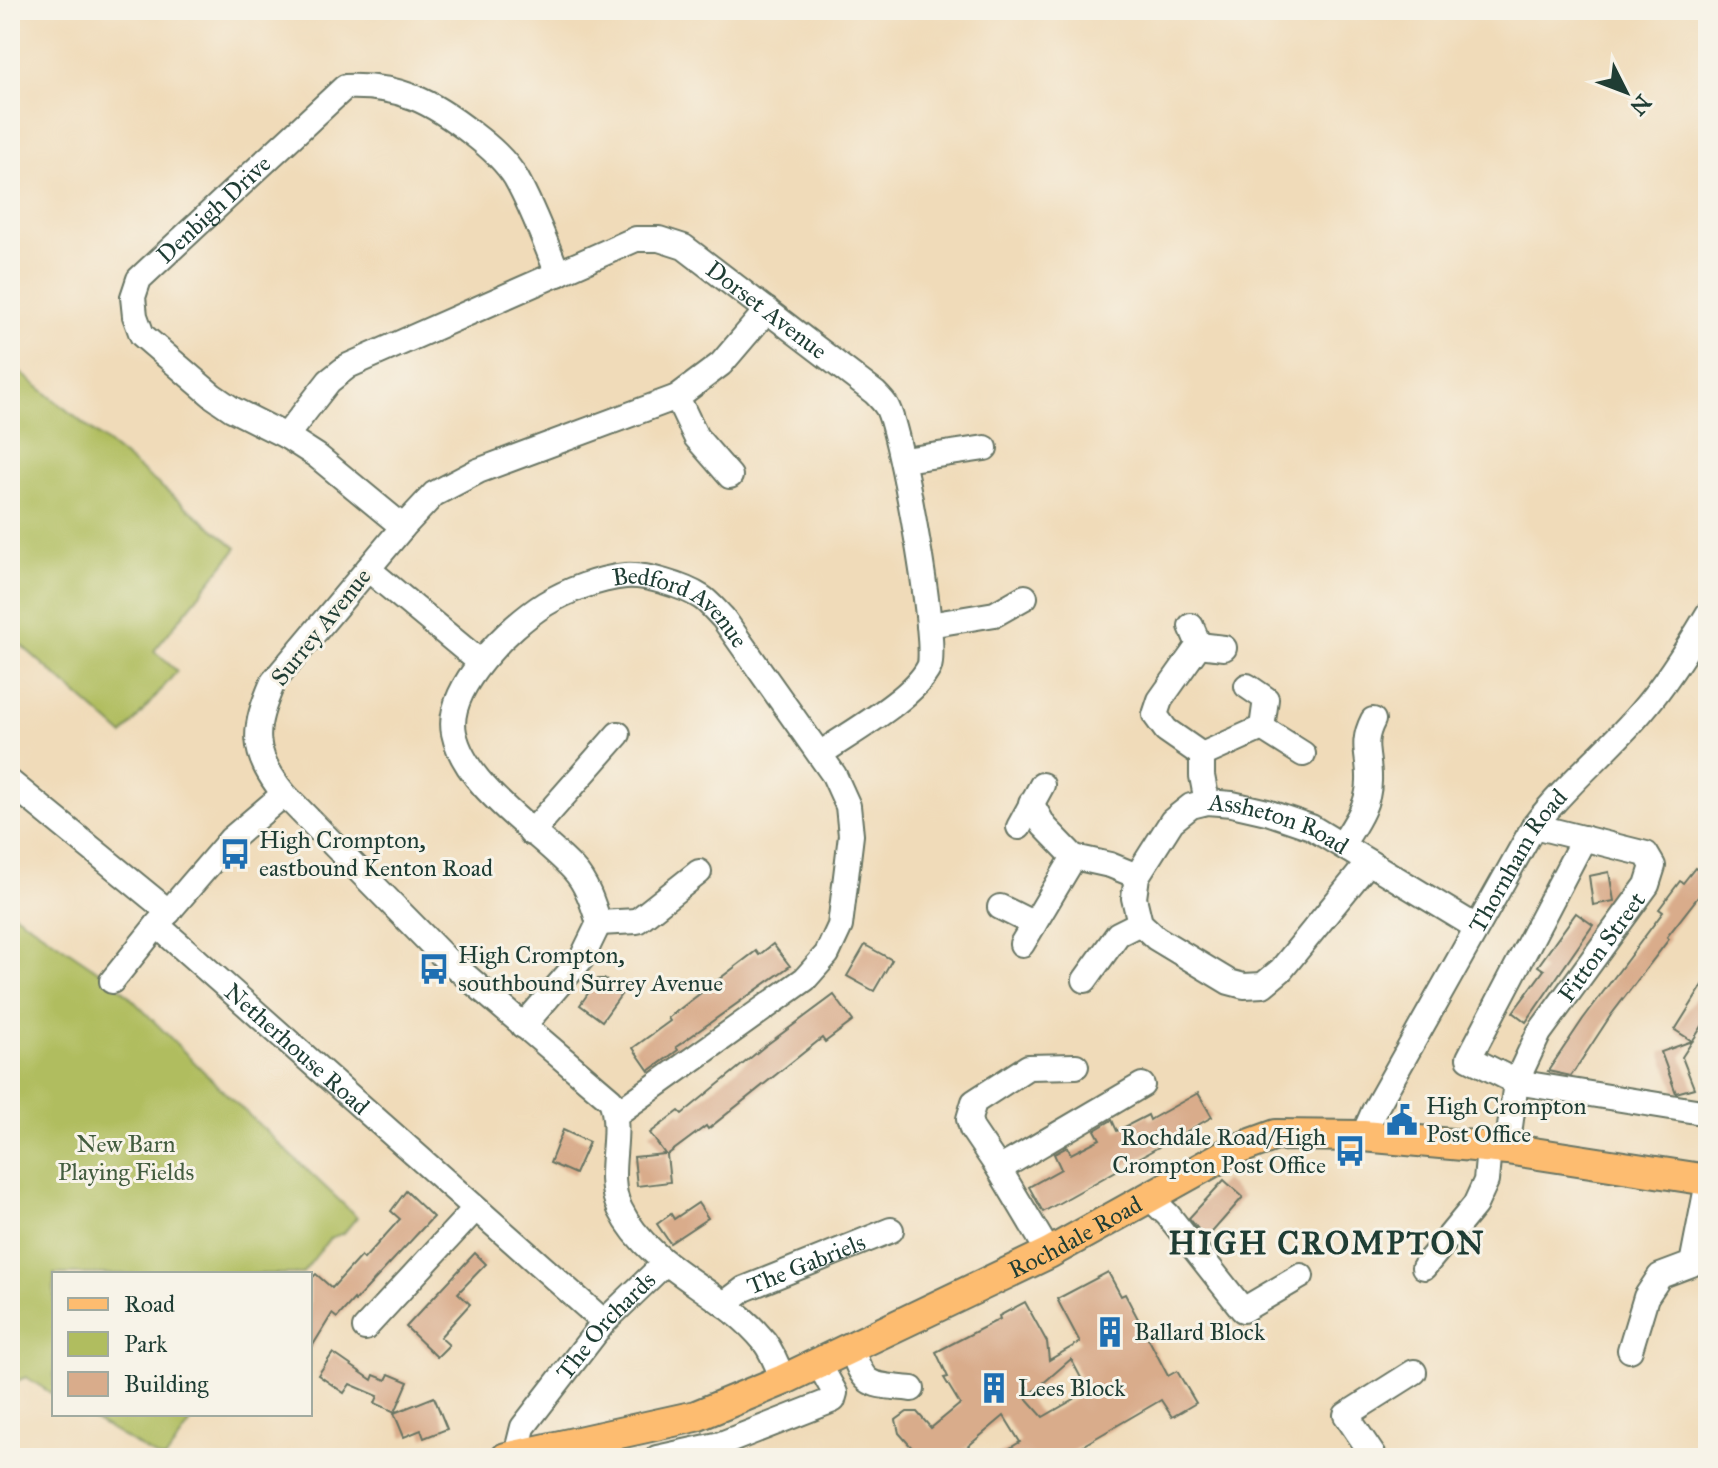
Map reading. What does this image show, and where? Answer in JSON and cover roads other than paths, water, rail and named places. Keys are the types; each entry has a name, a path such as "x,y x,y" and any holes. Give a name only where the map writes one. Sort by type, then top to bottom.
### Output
{"main road":[{"name":"Rochdale Road","path":"523,1455 696,1416 783,1380 1049,1253 1232,1151 1276,1135 1363,1136 1498,1149 1708,1181"}],"street":[{"name":"Denbigh Drive","path":"403,527 317,456 286,436 232,409 142,335 135,316 133,297 139,279 345,87 372,86 408,93 443,111 498,154 516,177 558,274"},
{"name":"Dorset Avenue","path":"286,436 329,381 348,366 636,239 659,239 684,247 875,393 887,407 904,460 932,663 918,685 820,754"},
{"name":"Surrey Avenue","path":"616,1114 611,1100 445,958 284,794 270,777 257,743 260,712 273,682 434,494 478,471 677,397 721,364 767,310"},
{"path":"677,397 696,437 730,476"},
{"path":"904,460 985,448"},
{"path":"368,569 480,662"},
{"name":"Bedford Avenue","path":"599,923 591,898 574,870 531,833 475,775 459,753 453,728 460,696 480,662 513,630 545,604 588,584 628,576 668,583 702,597 723,618 834,775 848,806 851,835 840,926 827,954 805,979 616,1114"},
{"path":"929,625 995,614 1025,597"},
{"name":"Thornham Road","path":"1363,1136 1374,1111 1534,826 1552,803 1641,713 1684,654 1708,614"},
{"path":"1202,755 1166,730 1155,715 1195,636 1224,648"},
{"path":"1247,686 1266,699 1262,728"},
{"path":"1342,845 1366,804 1369,782 1365,735 1373,720"},
{"path":"1202,755 1262,728"},
{"path":"1262,728 1303,754"},
{"path":"531,833 618,734"},
{"path":"1202,755 1207,802"},
{"name":"Netherhouse Road","path":"10,782 163,918 475,1209 604,1322"},
{"path":"112,981 230,840 284,794"},
{"path":"1019,827 1037,794 1044,826 1074,857 1110,865 1137,876 1134,898 1140,923 1118,934 1085,980"},
{"name":"Assheton Road","path":"1137,876 1172,821 1191,806 1207,802 1232,804 1311,827 1476,927"},
{"name":"Fitton Street","path":"1424,1267 1475,1205 1498,1149 1516,1082 1539,1033 1647,885 1653,866 1646,854 1534,826"},
{"path":"1584,838 1469,1058 1516,1082 1708,1113"},
{"path":"1000,907 1028,934 1074,857"},
{"name":"Assheton Road","path":"1140,923 1156,938 1229,982 1244,986 1263,985 1281,970 1368,863"},
{"path":"523,1026 582,958 599,923 637,921 699,872"},
{"path":"1049,1253 972,1129 969,1119 974,1102 1028,1067 1076,1066"},
{"path":"999,1169 1142,1085"},
{"path":"616,1114 611,1171 619,1208 665,1263"},
{"path":"1630,1350 1646,1297 1660,1276 1692,1264 1708,1181"},
{"path":"1149,1197 1168,1215 1243,1310 1301,1276"},
{"path":"365,1328 475,1209"},
{"name":"The Gabriels","path":"724,1304 744,1289 891,1230"},
{"name":"The Orchards","path":"523,1455 523,1427 604,1322 665,1263 724,1304 763,1341 783,1380"},
{"path":"852,1348 859,1373 865,1379 873,1384 912,1389"},
{"path":"657,1458 721,1444 833,1400 835,1393 819,1364"},
{"path":"1375,1458 1346,1415 1414,1372"}],"place":[{"name":"High Crompton, eastbound Kenton Road","path":"235,854"},
{"name":"High Crompton, southbound Surrey Avenue","path":"434,969"},
{"name":"High Crompton Post Office","path":"1402,1120"},
{"name":"Rochdale Road/High Crompton Post Office","path":"1350,1151"},
{"name":"Ballard Block","path":"1110,1332"},
{"name":"Lees Block","path":"994,1388"}],"district":[{"name":"HIGH CROMPTON","path":"1327,1243"}],"park label":[{"name":"New Barn Playing Fields","path":"126,1158"}]}
